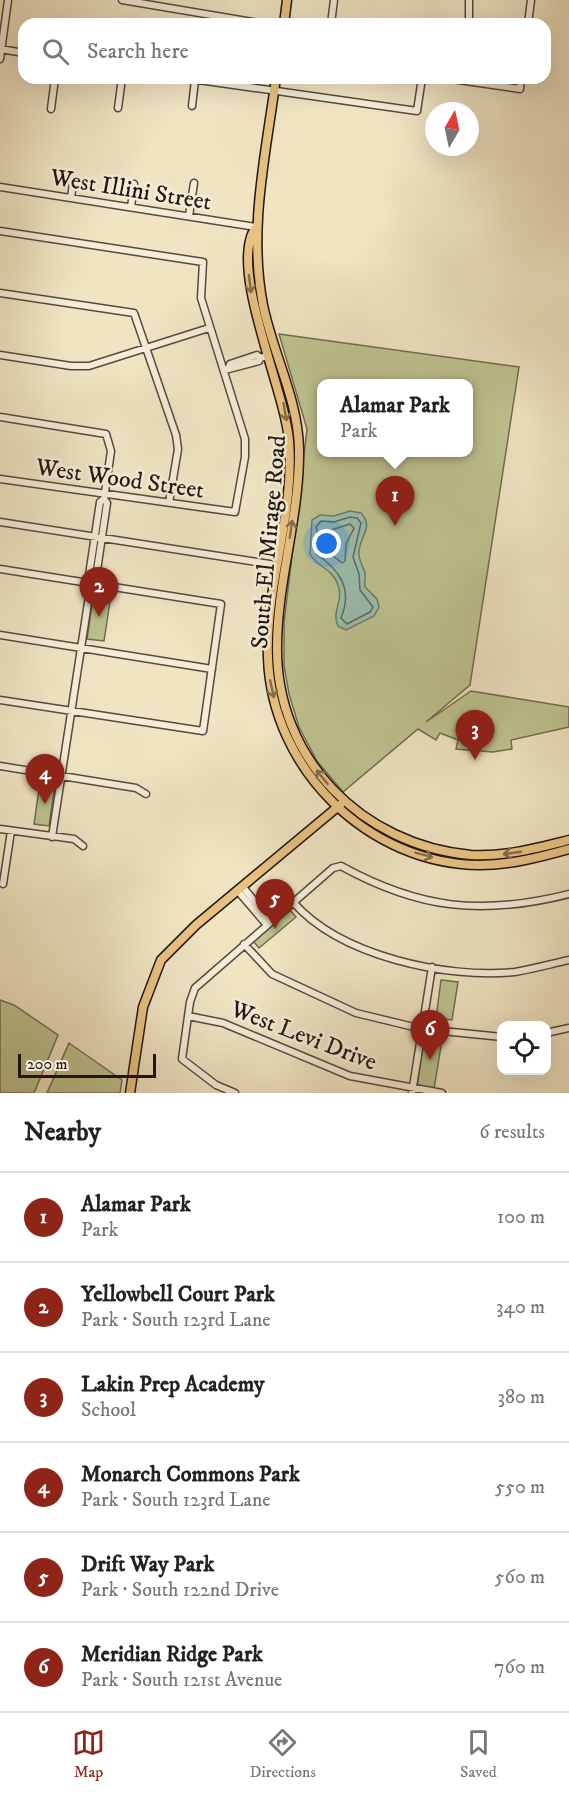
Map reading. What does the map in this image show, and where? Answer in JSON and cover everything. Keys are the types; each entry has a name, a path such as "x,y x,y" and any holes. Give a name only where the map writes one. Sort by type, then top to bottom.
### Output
{"main road":[{"path":"285,18 287,0"},
{"name":"South El Mirage Road","path":"276,84 256,227 258,275 263,306 293,405 299,449 277,646 281,691 288,715 304,750 340,804"},
{"name":"South El Mirage Road","path":"256,227 249,247 250,292 264,357 285,407 289,443 289,466 267,634 272,691 287,738 304,769 340,804"},
{"path":"340,804 389,834 444,851 494,855 569,840"},
{"path":"340,804 383,840 428,857 479,865 510,863 569,849"},
{"path":"130,1093 143,1006 154,973 178,941 340,804"}],"street":[{"path":"0,59 8,0"},
{"path":"122,0 228,18"},
{"path":"166,8 167,0"},
{"path":"332,18 334,0"},
{"path":"469,0 469,18"},
{"path":"529,18 531,0"},
{"path":"1,49 18,52"},
{"path":"51,109 54,84"},
{"path":"118,108 121,84"},
{"path":"192,106 195,84"},
{"path":"227,84 417,111 421,84"},
{"path":"492,84 520,89 520,84"},
{"path":"71,198 73,183"},
{"path":"189,216 194,183"},
{"path":"130,207 134,184"},
{"name":"West Illini Street","path":"0,188 256,227"},
{"path":"0,231 203,262 201,298 209,328 225,370 230,364 256,355 264,357"},
{"path":"0,292 134,313 178,449 169,503"},
{"path":"0,355 82,367 209,328"},
{"name":"West Wood Street","path":"0,479 104,497 236,512 245,457 245,439 225,370"},
{"path":"0,417 106,434 111,451 104,497 107,502 99,538 96,577 91,583 52,837"},
{"path":"0,522 276,565"},
{"path":"0,569 221,604 203,731 0,700"},
{"path":"0,635 212,669"},
{"path":"0,766 136,788 146,794"},
{"path":"0,829 74,839 83,846"},
{"path":"3,884 11,831"},
{"path":"235,1093 216,1085 182,1059 188,1016 195,988 333,868 341,866 379,886 409,897 464,907 518,906 569,894"},
{"path":"240,888 269,923"},
{"path":"293,902 315,925 397,960 484,973 515,972 569,960"},
{"path":"244,944 264,967 288,983 356,1013 422,1029 497,1038"},
{"path":"412,1091 432,967"},
{"name":"West Levi Drive","path":"188,1016 223,1023 350,1076 412,1091 442,1093"},
{"path":"551,1032 569,1028"}],"green space":[{"path":"279,334 519,367 470,685 426,722 471,691 569,707 569,727 511,740 512,749 493,752 456,749 458,740 440,733 436,740 418,729 343,792 317,761 299,727 289,694 284,666 284,623 307,429"},
{"path":"94,593 111,595 104,641 87,639"},
{"path":"40,782 55,784 49,826 34,824"},
{"path":"290,910 296,917 259,948 253,941"},
{"path":"441,980 458,982 452,1020 436,1018"},
{"path":"0,1000 14,1005 58,1035 34,1093 0,1093"},
{"path":"425,1032 443,1034 434,1089 417,1086"},
{"path":"69,1043 122,1080 120,1093 47,1093"}],"water":[{"path":"350,511 361,513 365,518 366,528 359,548 359,557 365,573 365,587 377,599 379,607 374,616 346,630 338,626 336,621 340,596 336,580 310,554 312,520 320,515 334,516"}],"place":[{"name":"Alamar Park","path":"395,526"},
{"name":"Yellowbell Court Park","path":"99,617"},
{"name":"Lakin Prep Academy","path":"475,760"},
{"name":"Monarch Commons Park","path":"45,804"},
{"name":"Drift Way Park","path":"275,929"},
{"name":"Meridian Ridge Park","path":"430,1060"}]}
